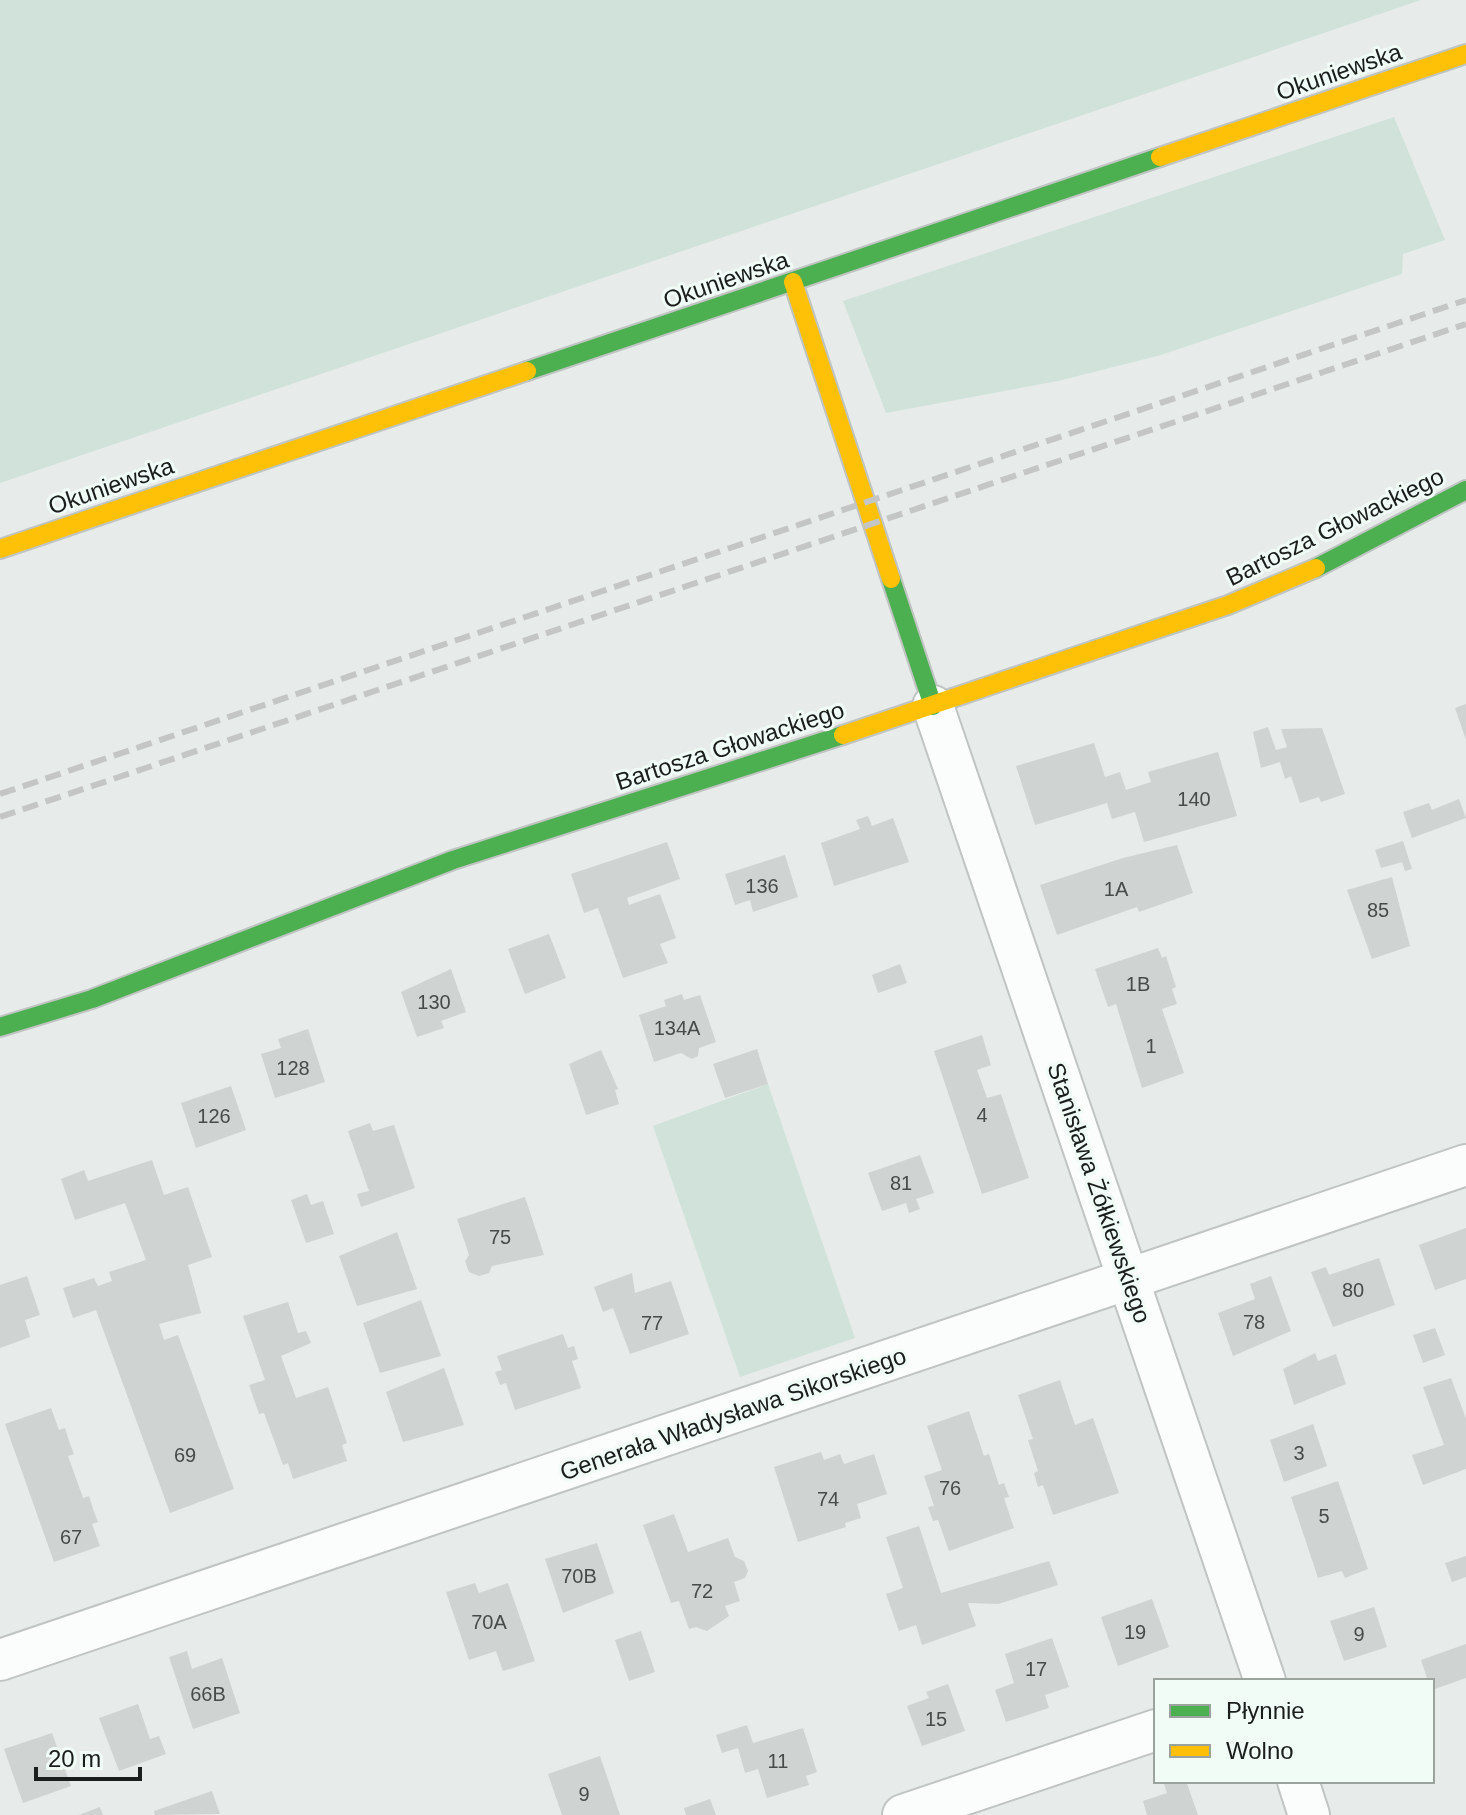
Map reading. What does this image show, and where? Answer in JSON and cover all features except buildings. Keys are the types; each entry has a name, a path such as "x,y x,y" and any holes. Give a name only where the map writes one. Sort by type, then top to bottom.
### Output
{"street":[{"name":"Okuniewska","path":"0,549 1466,54"},
{"path":"793,282 933,706"},
{"name":"Bartosza Głowackiego","path":"0,1027 106,994 453,860 933,706 1228,605 1316,568 1466,490"},
{"name":"Stanisława Żółkiewskiego","path":"933,706 1264,1679"},
{"name":"Generała Władysława Sikorskiego","path":"0,1660 1466,1165"},
{"path":"903,1815 1154,1731"},
{"path":"1299,1783 1309,1815"}],"shaded area":[{"path":"0,0 1421,0 0,483"},
{"path":"1394,117 1445,240 1403,254 1402,274 1161,355 1058,381 886,413 843,301"},
{"path":"768,1084 855,1338 740,1377 653,1126"}],"railway":[{"path":"0,794 1466,300"},
{"path":"0,817 1466,324"}],"traffic: fast":[{"path":"527,371 1160,157"},
{"path":"1316,568 1466,490"},
{"path":"891,579 933,706"},
{"path":"0,1027 92,999 453,860 843,735"}],"traffic: slow":[{"path":"1160,157 1466,54"},
{"path":"793,282 891,579"},
{"path":"0,549 527,371"},
{"path":"843,735 1228,605 1316,568"}]}
